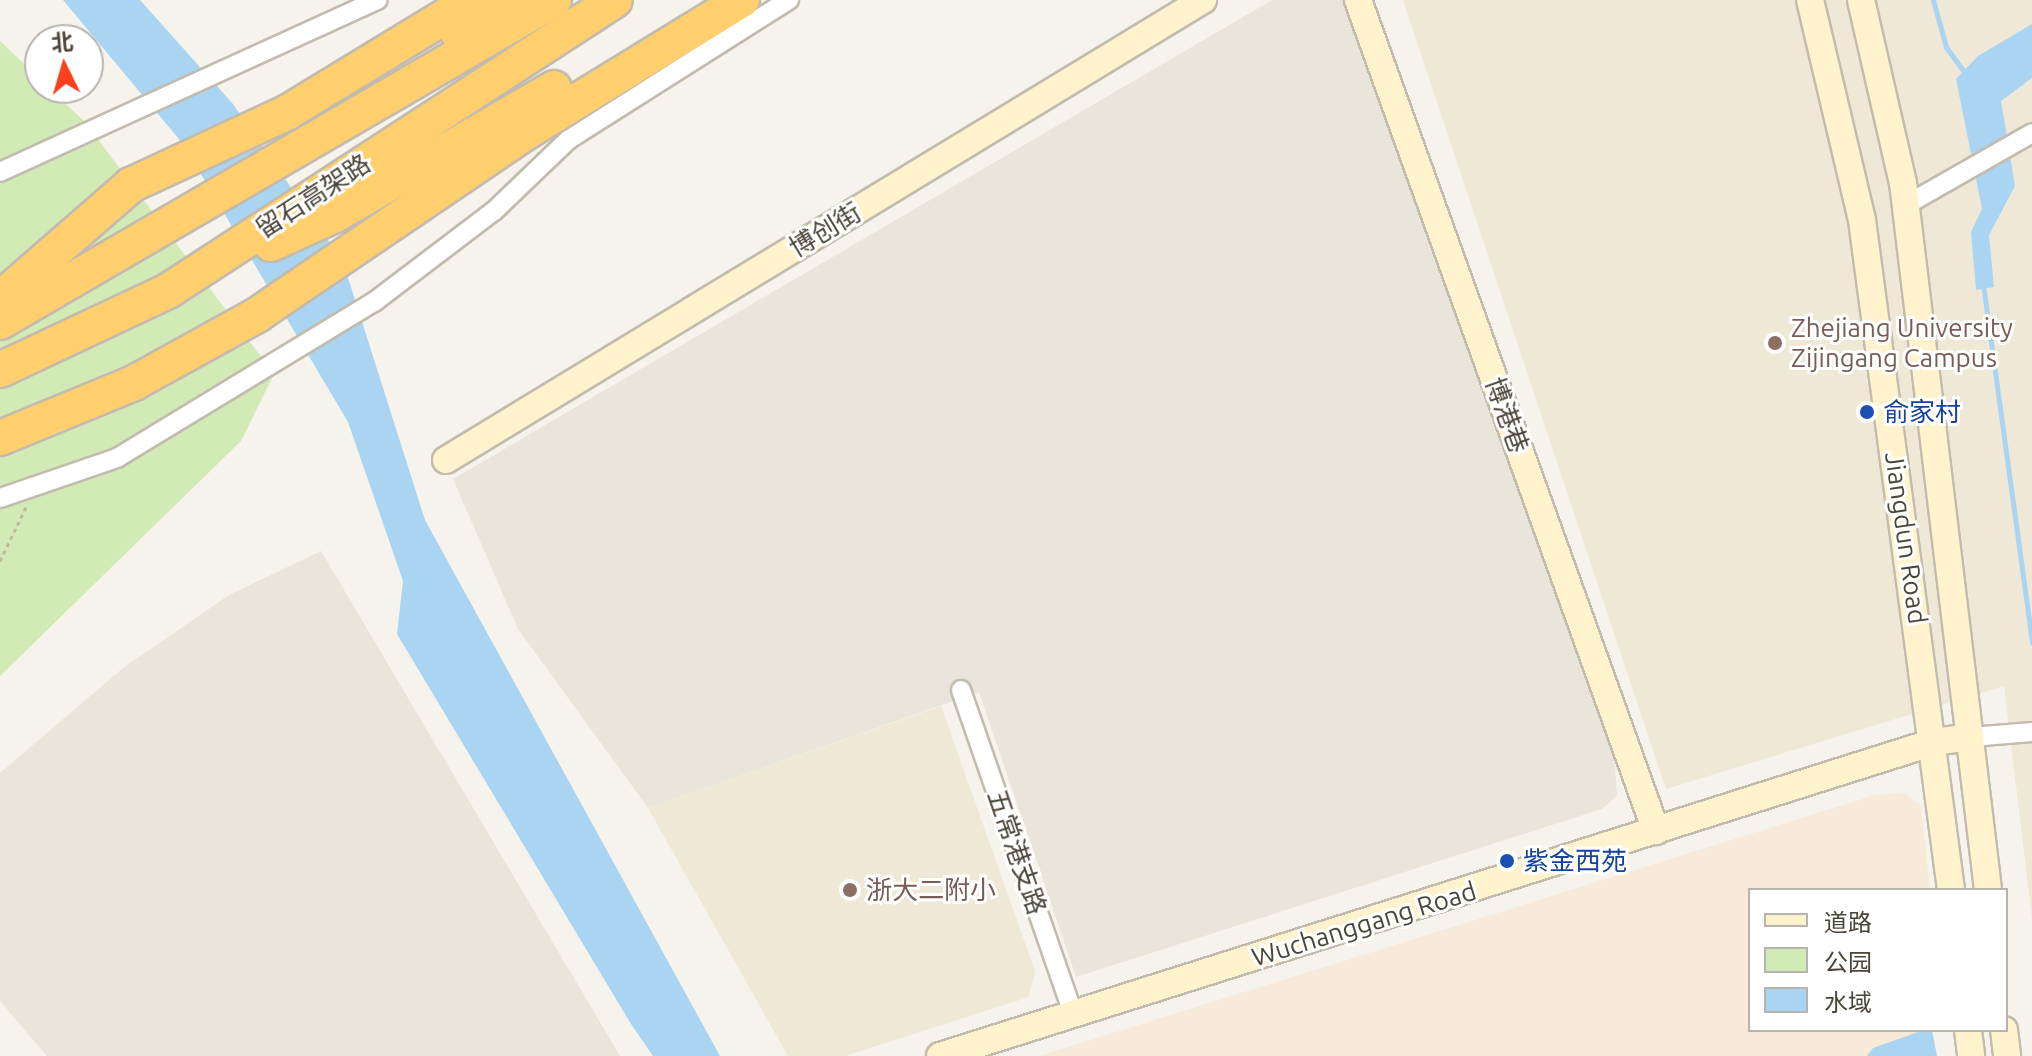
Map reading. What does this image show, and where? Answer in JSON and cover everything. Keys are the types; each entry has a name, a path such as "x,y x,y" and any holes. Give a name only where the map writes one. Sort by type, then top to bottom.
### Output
{"highway":[{"path":"0,299 131,185 171,162 288,112 472,0"},
{"path":"228,191 257,162 419,64 503,0"},
{"name":"留石高架路","path":"0,322 554,0"},
{"name":"留石高架路","path":"0,370 168,291 615,0"},
{"path":"168,291 335,215 699,0"},
{"path":"2,438 134,383 257,315 433,200 540,123 742,0"}],"street":[{"path":"0,172 137,107 232,70 378,0"},
{"path":"0,498 117,458 374,302 494,211 568,140 789,0"},
{"name":"博创街","path":"446,460 1203,0"},
{"name":"博港巷","path":"1358,0 1656,831"},
{"name":"Jiangdun Road","path":"1810,0 1862,220 1934,742 1951,888"},
{"name":"Jiangdun Road","path":"1861,0 1906,205 1988,888"},
{"path":"1906,205 2032,133"},
{"name":"五常港支路","path":"961,690 1073,1014"},
{"path":"1971,737 2032,732"},
{"name":"Wuchanggang Road","path":"940,1056 1934,742 1971,737"}],"path":[{"path":"0,561 12,529 47,482"}],"shaded area":[{"name":"紫金西苑","path":"1272,0 1356,0 1614,750 1617,796 1602,809 1076,977 979,692 648,808 518,629 453,479"},
{"name":"Zhejiang University Zijingang Campus","path":"1403,0 2032,0 2032,919 2004,686 1666,789"},
{"path":"321,551 620,1056 47,1056 0,1001 0,773 123,668 229,595"},
{"name":"浙大二附小","path":"941,706 1035,971 1029,997 845,1056 788,1056 648,808"},
{"path":"1904,793 1921,805 1930,888 1748,888 1748,1032 1928,1032 1914,1056 1039,1056 1875,795"}],"green space":[{"path":"0,41 24,64 24,104 66,104 85,122 274,374 241,441 0,676"}],"water":[{"path":"63,0 140,0 233,104 343,262 425,520 720,1056 653,1056 631,1024 397,634 403,581 348,422 183,144 104,49 104,24 83,24"},
{"path":"2032,24 2032,78 2001,101 2015,186 1989,235 1994,287 1976,290 1971,232 1982,209 1956,79 1978,56"},
{"path":"1918,1032 1932,1032 1937,1056 1867,1056 1873,1048"}],"waterway":[{"path":"1933,0 1946,47 1966,75"},
{"path":"1983,284 2032,643"}],"place":[{"name":"Zhejiang University Zijingang Campus","path":"1775,343"},
{"name":"俞家村","path":"1867,412"},
{"name":"紫金西苑","path":"1507,861"},
{"name":"浙大二附小","path":"850,890"}]}
